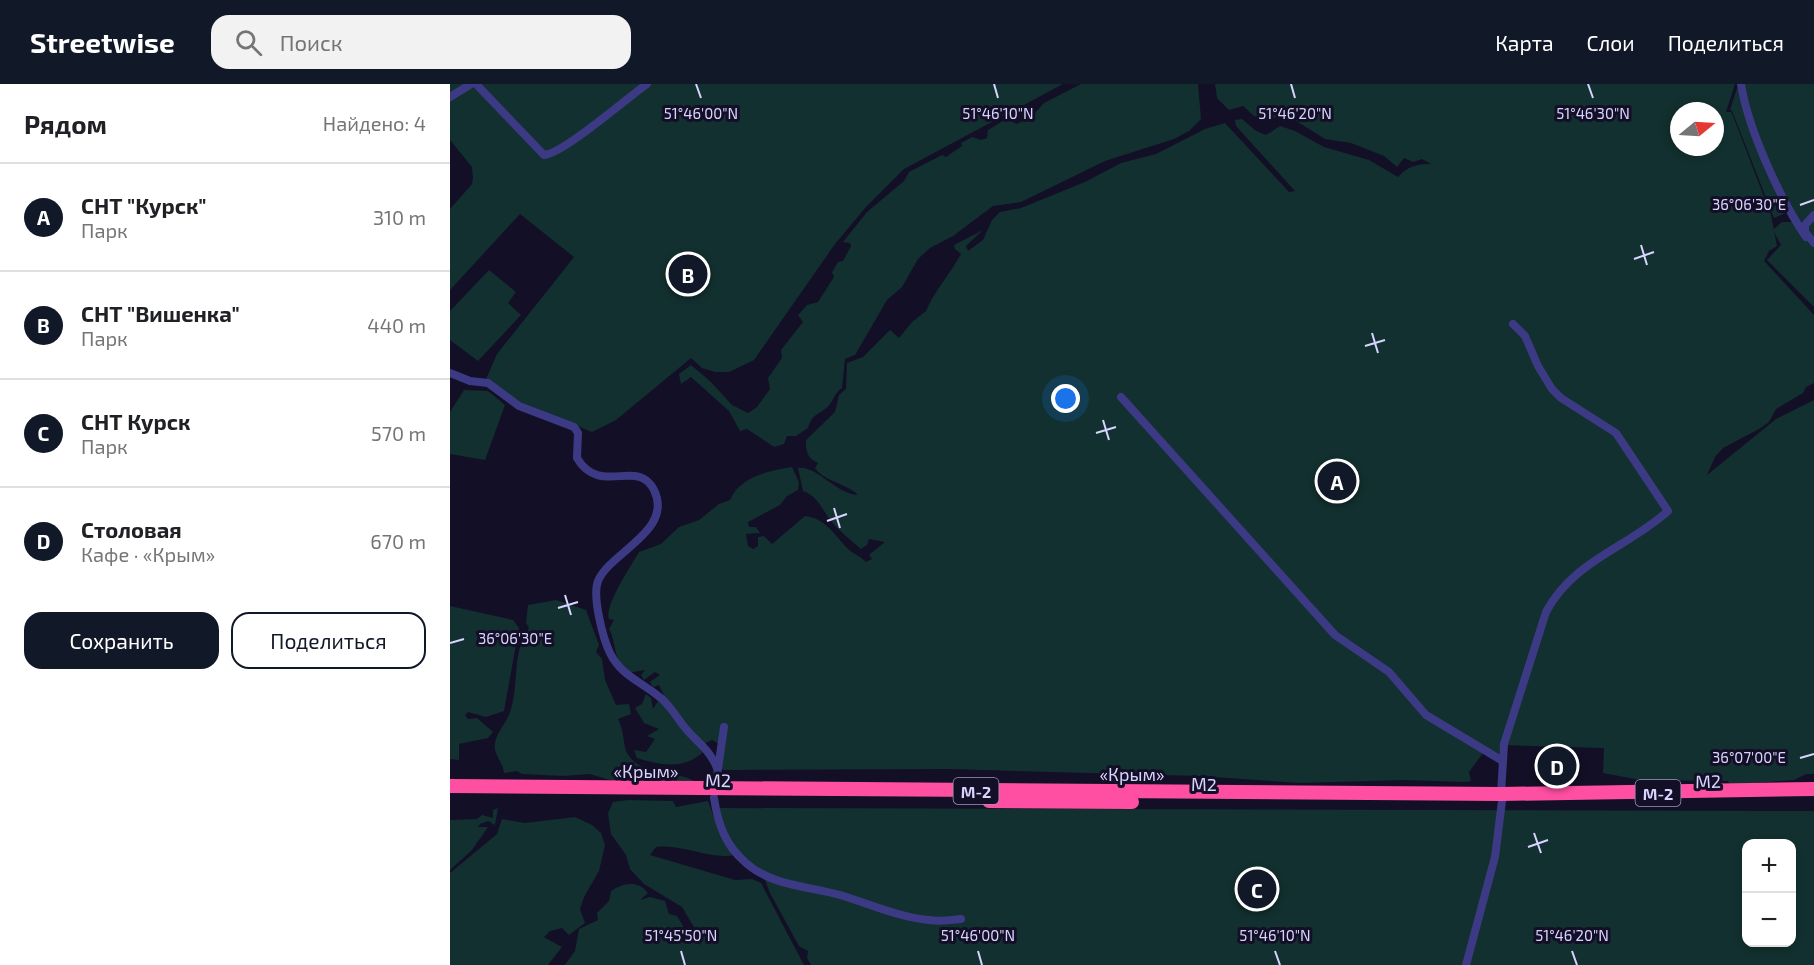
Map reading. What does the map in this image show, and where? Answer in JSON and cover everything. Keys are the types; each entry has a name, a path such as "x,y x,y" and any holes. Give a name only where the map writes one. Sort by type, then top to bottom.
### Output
{"highway":[{"name":"«Крым»","path":"450,786 714,794 1501,798 1814,789"},
{"name":"М2","path":"450,796 714,794"},
{"name":"М2","path":"1501,798 1814,796"}],"street":[{"path":"450,97 471,84"},
{"path":"476,84 544,155 549,155 572,140 647,84"},
{"path":"1741,84 1747,112 1777,183 1806,237 1814,243"},
{"path":"1806,237 1805,225 1814,215"},
{"path":"1466,965 1494,857 1501,798 1503,744 1546,612 1565,583 1668,511 1616,434 1561,398 1552,389 1538,366 1526,336 1513,324"},
{"path":"450,373 470,381 488,383 519,406 574,427 578,433 578,458 589,472 604,478 641,476 654,489 658,504 652,521 598,582 596,598 603,635 609,652 621,671 656,694 673,710 709,752 717,768"},
{"path":"1121,397 1335,635 1389,672 1426,715 1501,760"},
{"path":"724,727 714,794 722,834 745,862 760,873 798,887 841,896 911,918 938,921 961,919"}],"green space":[{"path":"450,84 1063,84 904,169 866,207 835,244 754,360 729,372 715,372 702,368 691,358 616,420 592,432 519,403 486,379 497,354 574,257 520,214 450,290 450,209 472,184 473,178 472,167 450,140"},
{"path":"1081,84 1198,84 1201,119 1189,131 1174,139 1105,161 1021,202 993,206 953,236 930,248 918,259 902,287 887,300 855,355 845,359 842,388 836,393 832,402 813,418 808,428 796,436 787,436 784,444 774,447 747,429 740,431 729,411 691,377 681,384 679,374 691,365 732,405 748,413 757,407 770,389 768,378 782,358 781,350 803,322 798,315 807,305 818,302 834,277 832,272 838,262 843,261 851,246 850,243 843,242 867,212 904,181 909,172 942,155 946,157 962,146 961,143 972,137 981,140 987,138 988,130 1006,119 1017,124 1033,115 1044,103"},
{"path":"1215,84 1735,84 1726,112 1731,112 1733,116 1771,215 1777,246 1769,251 1764,261 1814,315 1814,383 1806,387 1803,393 1776,409 1769,422 1723,448 1715,457 1707,475 1776,419 1814,400 1814,774 1806,774 1794,780 1730,785 1728,781 1640,780 1603,773 1604,748 1501,745 1498,757 1483,753 1469,772 1471,781 1465,782 1403,780 1300,783 1198,776 949,769 723,770 717,762 719,744 712,740 701,745 702,753 679,764 654,763 637,758 634,750 646,752 655,739 647,736 659,729 644,723 635,708 642,704 646,694 651,698 653,709 658,701 664,705 666,700 659,685 653,687 650,682 660,675 655,672 644,680 641,675 645,670 627,673 622,666 609,629 614,620 609,619 609,613 610,605 619,586 639,552 661,544 679,527 699,520 719,504 730,500 741,485 748,480 765,473 792,467 799,482 798,490 787,496 780,505 748,522 749,527 756,527 760,533 746,534 748,546 753,549 758,546 758,537 764,536 772,544 805,516 824,524 847,548 866,562 872,559 869,555 885,542 869,539 867,545 861,549 842,533 816,500 803,491 798,468 812,471 842,490 858,495 819,473 815,468 818,463 808,454 806,440 835,412 839,395 846,389 847,363 863,357 890,330 899,338 912,322 926,311 961,254 954,245 983,230 966,246 968,251 983,240 992,220 1000,212 1021,208 1085,182 1121,163 1156,154 1205,129 1225,123 1289,192 1295,191 1236,126 1235,120 1242,119 1256,131 1266,135 1280,126 1295,131 1324,147 1369,160 1398,177 1413,166 1431,164 1422,159 1413,162 1404,158 1397,167 1384,156 1351,143 1325,139 1288,116 1265,119 1254,116 1243,106 1229,110 1217,98"},
{"path":"1741,84 1814,84 1814,241 1793,210 1774,218 1730,110 1737,88"},
{"path":"1782,222 1797,222 1814,245 1814,307 1767,260 1781,245 1773,230"},
{"path":"489,270 516,292 508,303 521,315 478,361 450,340 450,311"},
{"path":"464,390 488,391 505,405 485,460 450,454 450,412"},
{"path":"556,600 586,610 599,645 596,652 602,659 605,680 616,705 629,704 631,714 618,719 626,751 631,759 647,769 694,781 610,780 590,774 563,776 522,774 517,771 504,773 495,751 495,743 511,709 520,647 529,628 526,623 528,605"},
{"path":"450,606 513,620 519,628 504,711 486,717 468,712 465,715 468,719 477,718 493,732 488,738 459,744 459,760 450,759"},
{"path":"673,801 676,807 708,801 720,834 736,855 716,855 656,847 650,855 735,880 752,879 761,883 804,965 565,965 575,951 579,929 598,920 597,913 609,901 611,891 630,884 640,886 648,893 640,900 650,897 665,901 669,914 677,916 689,936 700,945 701,939 682,907 644,884 630,869 626,855 611,834 608,813 613,802"},
{"path":"498,808 495,825 488,821 480,824 478,827 488,827 472,850 450,870 450,820 477,819 482,815 493,818 493,810"},
{"path":"717,808 1814,811 1814,965 811,965 807,958 808,951 799,946 770,893 762,872 750,864 731,843"},
{"path":"575,817 592,825 601,833 605,845 599,871 580,909 585,923 569,935 562,928 550,931 544,937 562,947 548,965 450,965 450,873 497,834 502,819 525,823"}],"place":[{"name":"СНТ \"Вишенка\"","path":"688,274"},
{"name":"СНТ \"Курск\"","path":"1337,481"},
{"name":"Столовая","path":"1557,766"},
{"name":"СНТ Курск","path":"1257,889"}]}
